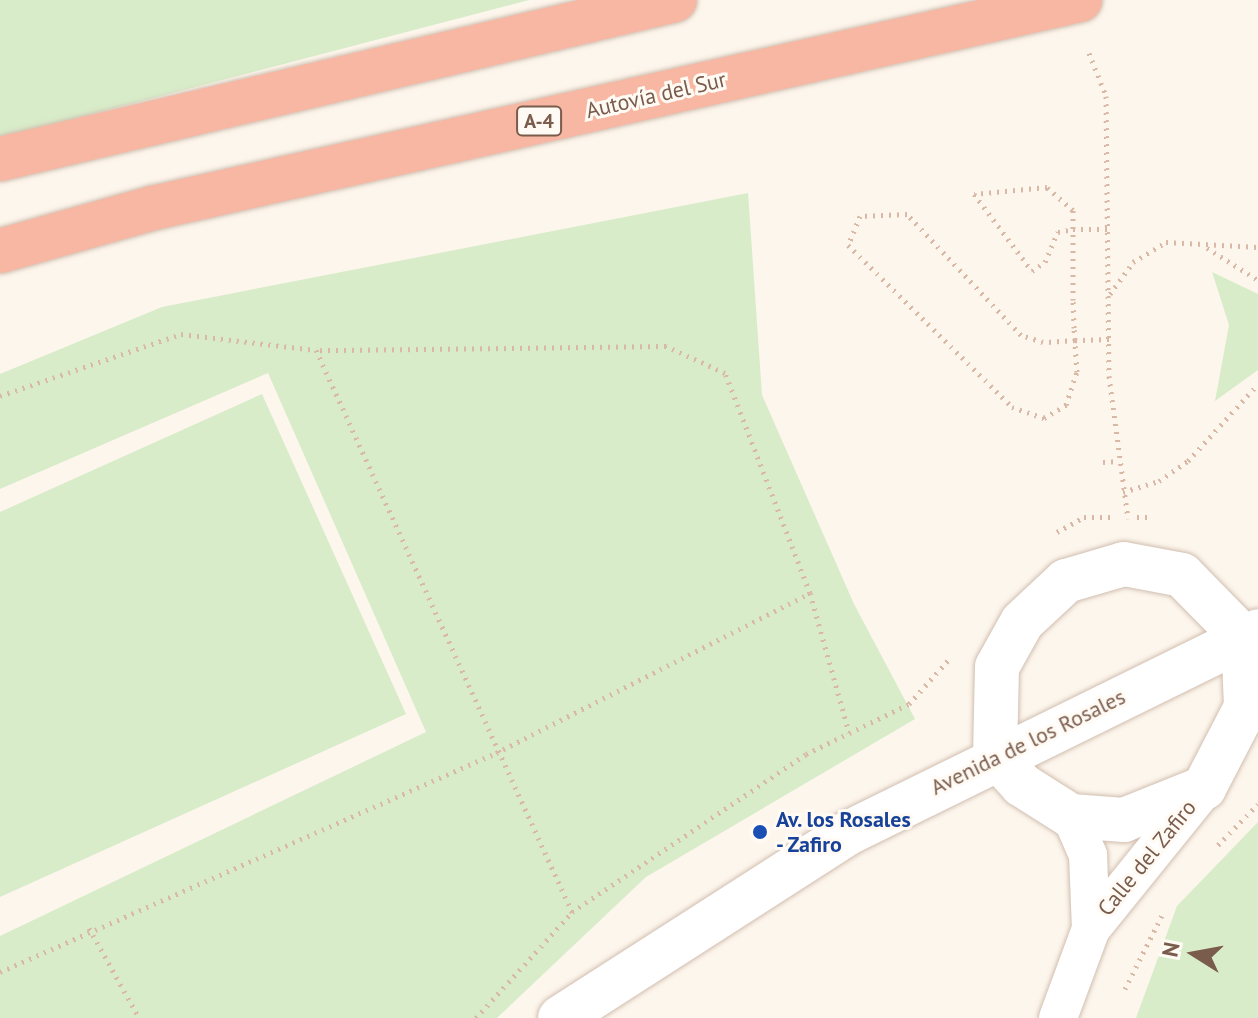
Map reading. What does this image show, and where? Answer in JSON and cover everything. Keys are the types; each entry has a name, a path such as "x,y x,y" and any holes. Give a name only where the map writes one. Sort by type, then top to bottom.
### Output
{"highway":[{"path":"0,159 675,0"},
{"name":"Autovía del Sur","path":"0,251 153,208 1080,0"}],"street":[{"path":"1124,564 1182,575 1251,634 1246,707 1204,788 1124,820 1071,816 1022,785 995,755 997,667 1022,622 1066,581 1124,564"},
{"name":"Avenida de los Rosales","path":"560,1018 809,856 995,755 1251,634"},
{"name":"Calle del Zafiro","path":"1058,1018 1091,929 1204,788"},
{"name":"Calle del Zafiro","path":"1071,816 1088,855 1091,929"}],"path":[{"path":"1089,53 1106,96 1109,339 1119,461 1128,517 1124,564"},
{"path":"1109,229 1073,229 1058,232 1045,262 1032,271 974,194 980,188 1047,187 1065,195 1073,229 1075,340 1077,372 1056,417 1012,407 867,269 848,245 851,228 882,209 907,214 1021,335 1075,340 1109,339"},
{"path":"1108,296 1133,262 1166,242 1258,247"},
{"path":"1203,246 1258,280"},
{"path":"0,396 181,334 316,350 666,346 725,373 810,593 849,733"},
{"path":"316,350 496,753 572,912"},
{"path":"1123,492 1159,481 1188,461 1258,384"},
{"path":"1103,462 1119,461"},
{"path":"1045,539 1084,517 1128,517"},
{"path":"0,972 89,928 496,753 810,593"},
{"path":"476,1018 572,912 849,733 909,704 958,650"},
{"path":"1205,859 1258,804"},
{"path":"1125,989 1166,907"},
{"path":"89,928 139,1018"}],"green space":[{"path":"0,0 529,0 0,138"},
{"path":"748,193 762,395 854,604 915,719 646,877 497,1018 0,1018 0,936 426,732 268,373 0,489 0,374 162,307"},
{"path":"1212,272 1258,294 1258,370 1215,401 1229,325"},
{"path":"262,394 406,714 0,897 0,512"},
{"path":"1258,822 1258,1018 1136,1018 1177,906"}],"place":[{"name":"Av. los Rosales - Zafiro","path":"760,832"}]}
